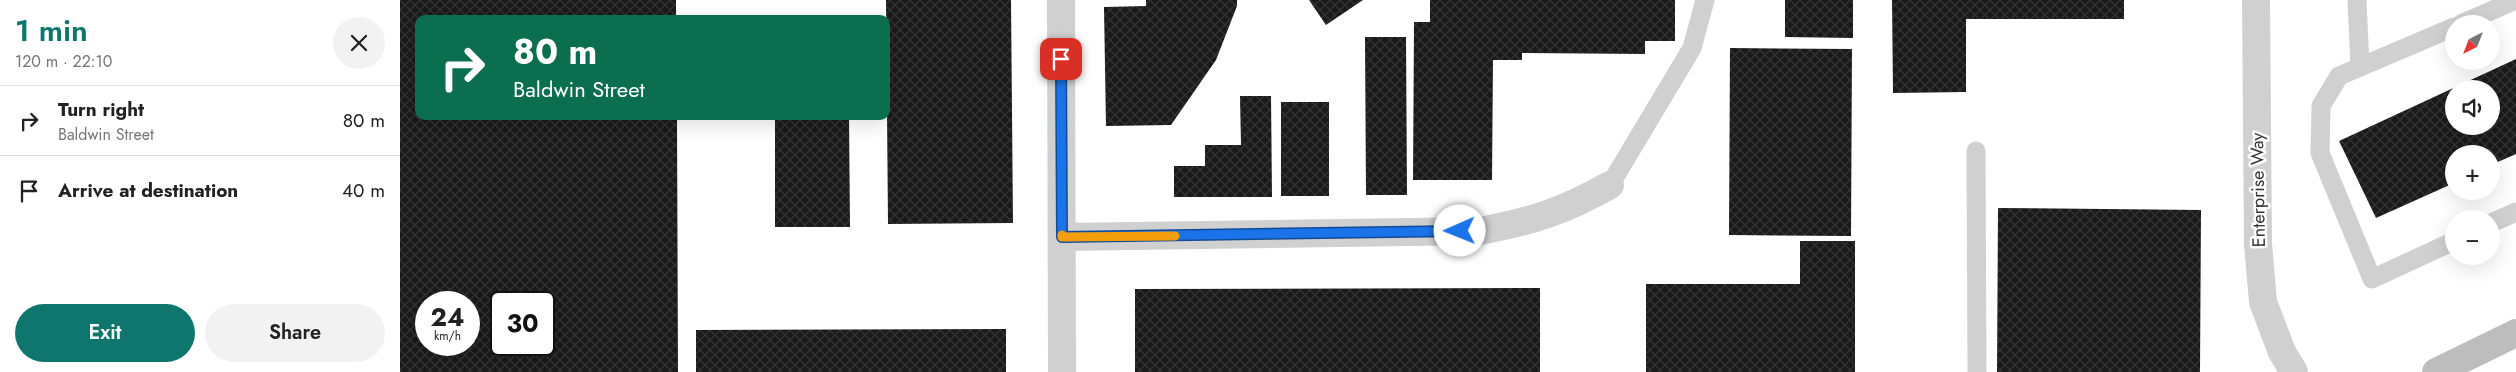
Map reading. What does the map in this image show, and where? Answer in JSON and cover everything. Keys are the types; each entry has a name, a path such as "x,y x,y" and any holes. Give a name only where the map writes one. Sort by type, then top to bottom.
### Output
{"street":[{"path":"1061,0 1062,372"},
{"name":"Enterprise Way","path":"2256,0 2258,244 2264,302 2282,352 2294,372"},
{"path":"1062,237 1480,231 1529,222 1574,205 1610,185"},
{"path":"2436,372 2516,333"}],"lane":[{"path":"1610,185 1692,48 1705,0"},
{"path":"2357,0 2360,67"},
{"path":"2482,15 2516,0"},
{"path":"2445,31 2339,76 2320,106 2320,153 2372,279 2445,245"},
{"path":"1976,151 1977,372"},
{"path":"2500,219 2516,212"}],"building":[{"path":"400,0 676,0 676,15 415,15 415,120 677,120 678,372 400,372"},
{"path":"886,0 1011,0 1013,223 888,224 887,120 890,120 890,15 886,15"},
{"path":"1146,0 1237,0 1237,6 1216,60 1171,125 1106,126 1104,7 1146,6"},
{"path":"1309,0 1363,0 1326,25"},
{"path":"1430,0 1675,0 1675,41 1645,41 1645,54 1522,53 1522,60 1493,60 1492,180 1413,180 1414,22 1430,22"},
{"path":"1785,0 1853,0 1853,38 1785,37"},
{"path":"1892,0 2124,0 2124,19 1966,19 1966,92 1893,93"},
{"path":"1365,37 1406,37 1407,195 1366,195"},
{"path":"1730,48 1852,49 1851,236 1729,235"},
{"path":"2516,59 2516,154 2500,161 2500,145 2445,145 2445,187 2376,218 2339,141 2445,92 2445,135 2500,135 2500,80 2471,80 2492,70 2500,70 2500,66"},
{"path":"1240,96 1271,96 1272,197 1174,197 1174,166 1205,166 1205,145 1241,145"},
{"path":"1281,102 1329,102 1329,196 1281,196"},
{"path":"775,120 849,120 850,227 775,227"},
{"path":"1998,208 2201,210 2200,372 1997,372"},
{"path":"1800,241 1855,241 1855,372 1646,372 1646,284 1800,284"},
{"path":"1540,288 1540,372 1135,372 1135,289"},
{"path":"1006,329 1006,372 696,372 696,330"}],"slow traffic":[{"path":"1062,235 1062,237 1175,236"}],"route":[{"path":"1061,59 1062,237 1460,231"}]}
